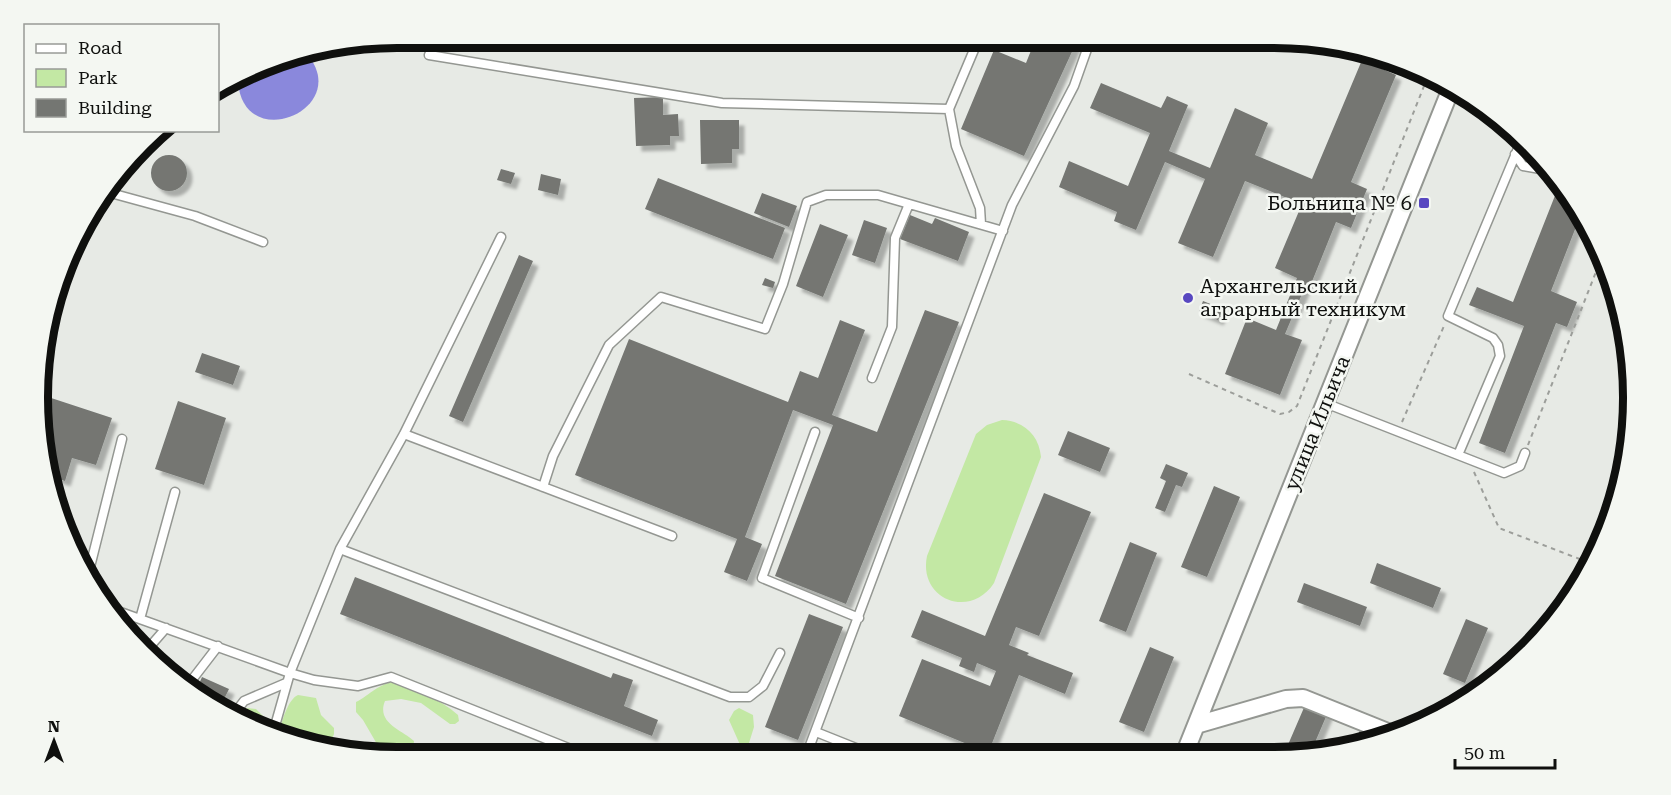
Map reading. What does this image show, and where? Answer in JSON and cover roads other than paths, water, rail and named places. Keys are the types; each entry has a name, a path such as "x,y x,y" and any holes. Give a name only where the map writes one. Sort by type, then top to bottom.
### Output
{"street":[{"name":"улица Ильича","path":"1187,747 1448,95"},
{"path":"1196,725 1286,699 1303,698 1381,729"}],"lane":[{"path":"975,48 949,109 956,146 980,208 981,224"},
{"path":"810,747 1011,205 1074,86 1087,48"},
{"path":"429,55 722,103 949,109"},
{"path":"1458,455 1500,356 1498,345 1493,338 1448,316 1518,147"},
{"path":"1515,154 1523,166 1537,168"},
{"path":"114,194 195,216 262,242"},
{"path":"543,487 553,456 609,345 661,297 765,329 783,284 807,202 826,195 879,195 1003,231"},
{"path":"872,378 892,327 895,238 909,204"},
{"path":"275,724 290,672 340,549 404,434 501,237"},
{"path":"1325,403 1504,473 1520,466 1525,453"},
{"path":"815,432 762,578 859,618"},
{"path":"404,434 672,536"},
{"path":"91,564 122,438"},
{"path":"140,619 175,492"},
{"path":"340,549 730,698 749,697 763,686 780,653"},
{"path":"122,613 314,680 358,686 391,677 564,747"},
{"path":"151,646 166,628"},
{"path":"192,680 218,646"},
{"path":"238,708 244,701 286,683"},
{"path":"816,732 854,747"}],"place":[{"name":"Больница № 6","path":"1424,203"},
{"name":"Архангельский аграрный техникум","path":"1188,298"}]}
